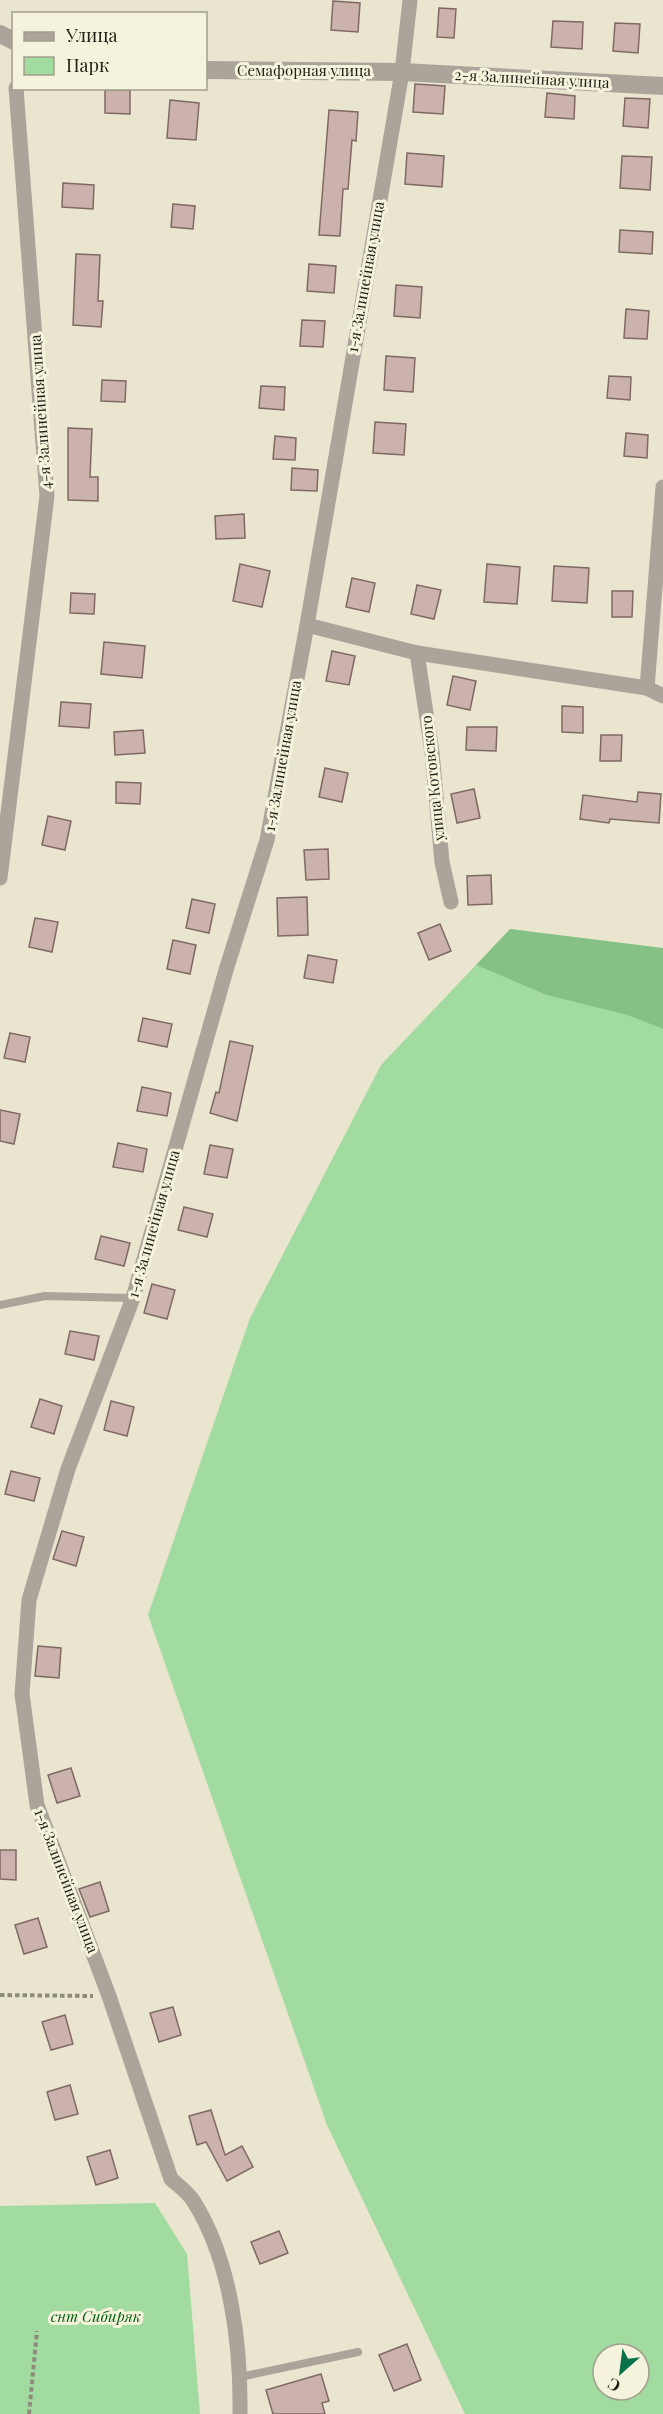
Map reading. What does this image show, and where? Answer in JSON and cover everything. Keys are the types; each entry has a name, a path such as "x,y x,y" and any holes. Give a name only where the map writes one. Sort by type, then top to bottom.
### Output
{"street":[{"name":"1-я Залинейная улица","path":"240,2414 240,2377 231,2310 217,2247 193,2199 171,2179 109,1996 37,1805 22,1694 29,1600 68,1469 134,1298 226,970 267,840 307,625 402,72 410,0"},
{"name":"Семафорная улица","path":"207,70 402,72"},
{"name":"2-я Залинейная улица","path":"402,72 663,86"},
{"name":"4-я Залинейная улица","path":"0,878 47,496 16,90"},
{"path":"647,688 663,487"},
{"path":"307,625 417,652 647,688 663,696"},
{"name":"улица Котовского","path":"417,652 432,752 442,862 451,902"}],"lane":[{"path":"0,1305 45,1296 134,1298"},
{"path":"240,2377 358,2352"}],"path":[{"path":"0,1995 109,1996"},
{"path":"29,2414 37,2331"}],"green space":[{"path":"510,929 663,948 663,1029 627,1015 546,995 476,965"},
{"path":"476,965 546,995 627,1015 663,1029 663,2414 465,2414 327,2125 148,1615 250,1318 381,1065"},
{"name":"снт Сибиряк","path":"155,2203 187,2254 200,2414 0,2414 0,2206"}],"building":[{"path":"333,1 360,3 358,32 331,30"},
{"path":"439,8 456,9 454,38 437,37"},
{"path":"553,21 583,22 582,49 551,47"},
{"path":"615,23 640,24 638,53 613,51"},
{"path":"415,84 445,86 443,114 413,112"},
{"path":"105,90 130,90 130,114 105,113"},
{"path":"547,93 575,96 574,119 545,117"},
{"path":"625,98 650,99 648,128 623,126"},
{"path":"170,100 199,103 196,140 167,138"},
{"path":"329,110 358,112 356,141 352,140 348,189 343,189 340,236 319,235"},
{"path":"407,153 444,156 442,187 405,184"},
{"path":"622,156 652,157 650,190 620,188"},
{"path":"63,183 94,185 93,209 62,207"},
{"path":"173,204 195,206 193,229 171,227"},
{"path":"620,230 653,232 652,254 619,252"},
{"path":"76,254 100,255 98,301 103,301 101,327 73,325"},
{"path":"309,264 336,266 334,293 307,291"},
{"path":"396,285 422,287 420,318 394,316"},
{"path":"626,309 649,311 647,339 624,338"},
{"path":"302,320 325,321 323,347 300,346"},
{"path":"386,356 415,358 413,392 384,390"},
{"path":"609,376 631,377 630,400 607,398"},
{"path":"102,380 126,381 125,402 101,401"},
{"path":"261,386 285,387 284,410 259,408"},
{"path":"375,422 406,424 404,455 373,453"},
{"path":"68,428 92,429 90,477 98,477 98,501 68,500"},
{"path":"626,433 648,435 647,458 624,456"},
{"path":"275,436 296,438 295,460 273,459"},
{"path":"292,468 318,470 317,491 291,490"},
{"path":"244,514 245,538 216,539 215,516"},
{"path":"240,564 270,571 262,607 233,601"},
{"path":"487,564 520,567 517,604 484,602"},
{"path":"554,566 589,568 587,603 552,601"},
{"path":"352,578 375,583 369,612 346,607"},
{"path":"417,585 441,590 434,619 411,614"},
{"path":"612,591 633,591 632,617 612,617"},
{"path":"71,593 95,594 94,614 70,613"},
{"path":"104,642 145,646 142,678 101,674"},
{"path":"332,651 355,656 349,685 326,681"},
{"path":"453,676 476,681 470,710 447,705"},
{"path":"61,702 91,704 89,728 59,726"},
{"path":"562,706 583,707 583,733 562,732"},
{"path":"467,727 497,727 496,751 466,750"},
{"path":"143,730 145,753 115,755 114,732"},
{"path":"601,735 622,735 621,761 600,761"},
{"path":"325,768 348,773 342,802 319,797"},
{"path":"116,782 141,783 140,804 116,803"},
{"path":"474,789 480,818 457,823 451,794"},
{"path":"638,792 661,794 659,823 610,819 609,823 580,819 583,795 637,802"},
{"path":"48,816 71,821 65,850 42,845"},
{"path":"328,849 329,879 306,880 304,850"},
{"path":"491,875 492,904 468,905 467,876"},
{"path":"307,897 308,935 278,936 277,898"},
{"path":"192,899 215,904 209,933 186,928"},
{"path":"35,918 58,922 52,952 29,947"},
{"path":"440,924 451,951 429,960 418,933"},
{"path":"173,940 196,945 190,974 167,969"},
{"path":"308,955 337,960 333,983 304,978"},
{"path":"143,1018 172,1024 167,1047 138,1041"},
{"path":"10,1033 30,1037 25,1062 4,1058"},
{"path":"230,1041 253,1046 237,1121 210,1113 216,1092 219,1093"},
{"path":"142,1087 171,1093 167,1116 137,1111"},
{"path":"0,1110 20,1114 14,1144 0,1141"},
{"path":"118,1143 147,1149 143,1172 113,1167"},
{"path":"210,1145 233,1149 227,1178 204,1174"},
{"path":"184,1207 213,1214 207,1237 178,1230"},
{"path":"101,1236 130,1243 124,1266 95,1259"},
{"path":"152,1284 175,1290 167,1319 144,1313"},
{"path":"70,1331 99,1336 94,1360 65,1354"},
{"path":"40,1399 62,1406 54,1434 31,1427"},
{"path":"111,1401 134,1407 127,1436 104,1430"},
{"path":"11,1471 40,1478 34,1501 5,1494"},
{"path":"62,1531 84,1537 76,1566 53,1559"},
{"path":"38,1646 61,1648 59,1678 35,1676"},
{"path":"71,1768 80,1796 57,1803 48,1775"},
{"path":"0,1850 16,1850 16,1880 0,1879"},
{"path":"100,1882 109,1911 90,1917 79,1889"},
{"path":"38,1918 47,1947 24,1954 15,1925"},
{"path":"173,2007 181,2035 159,2042 150,2013"},
{"path":"65,2015 73,2044 51,2050 42,2022"},
{"path":"70,2085 78,2114 55,2120 47,2092"},
{"path":"211,2110 225,2155 242,2146 253,2167 227,2181 206,2142 197,2145 189,2116"},
{"path":"110,2150 118,2178 96,2185 87,2157"},
{"path":"279,2231 288,2253 260,2264 251,2242"},
{"path":"407,2344 421,2380 394,2391 379,2355"},
{"path":"321,2374 329,2401 322,2403 325,2414 273,2414 266,2390"}]}
